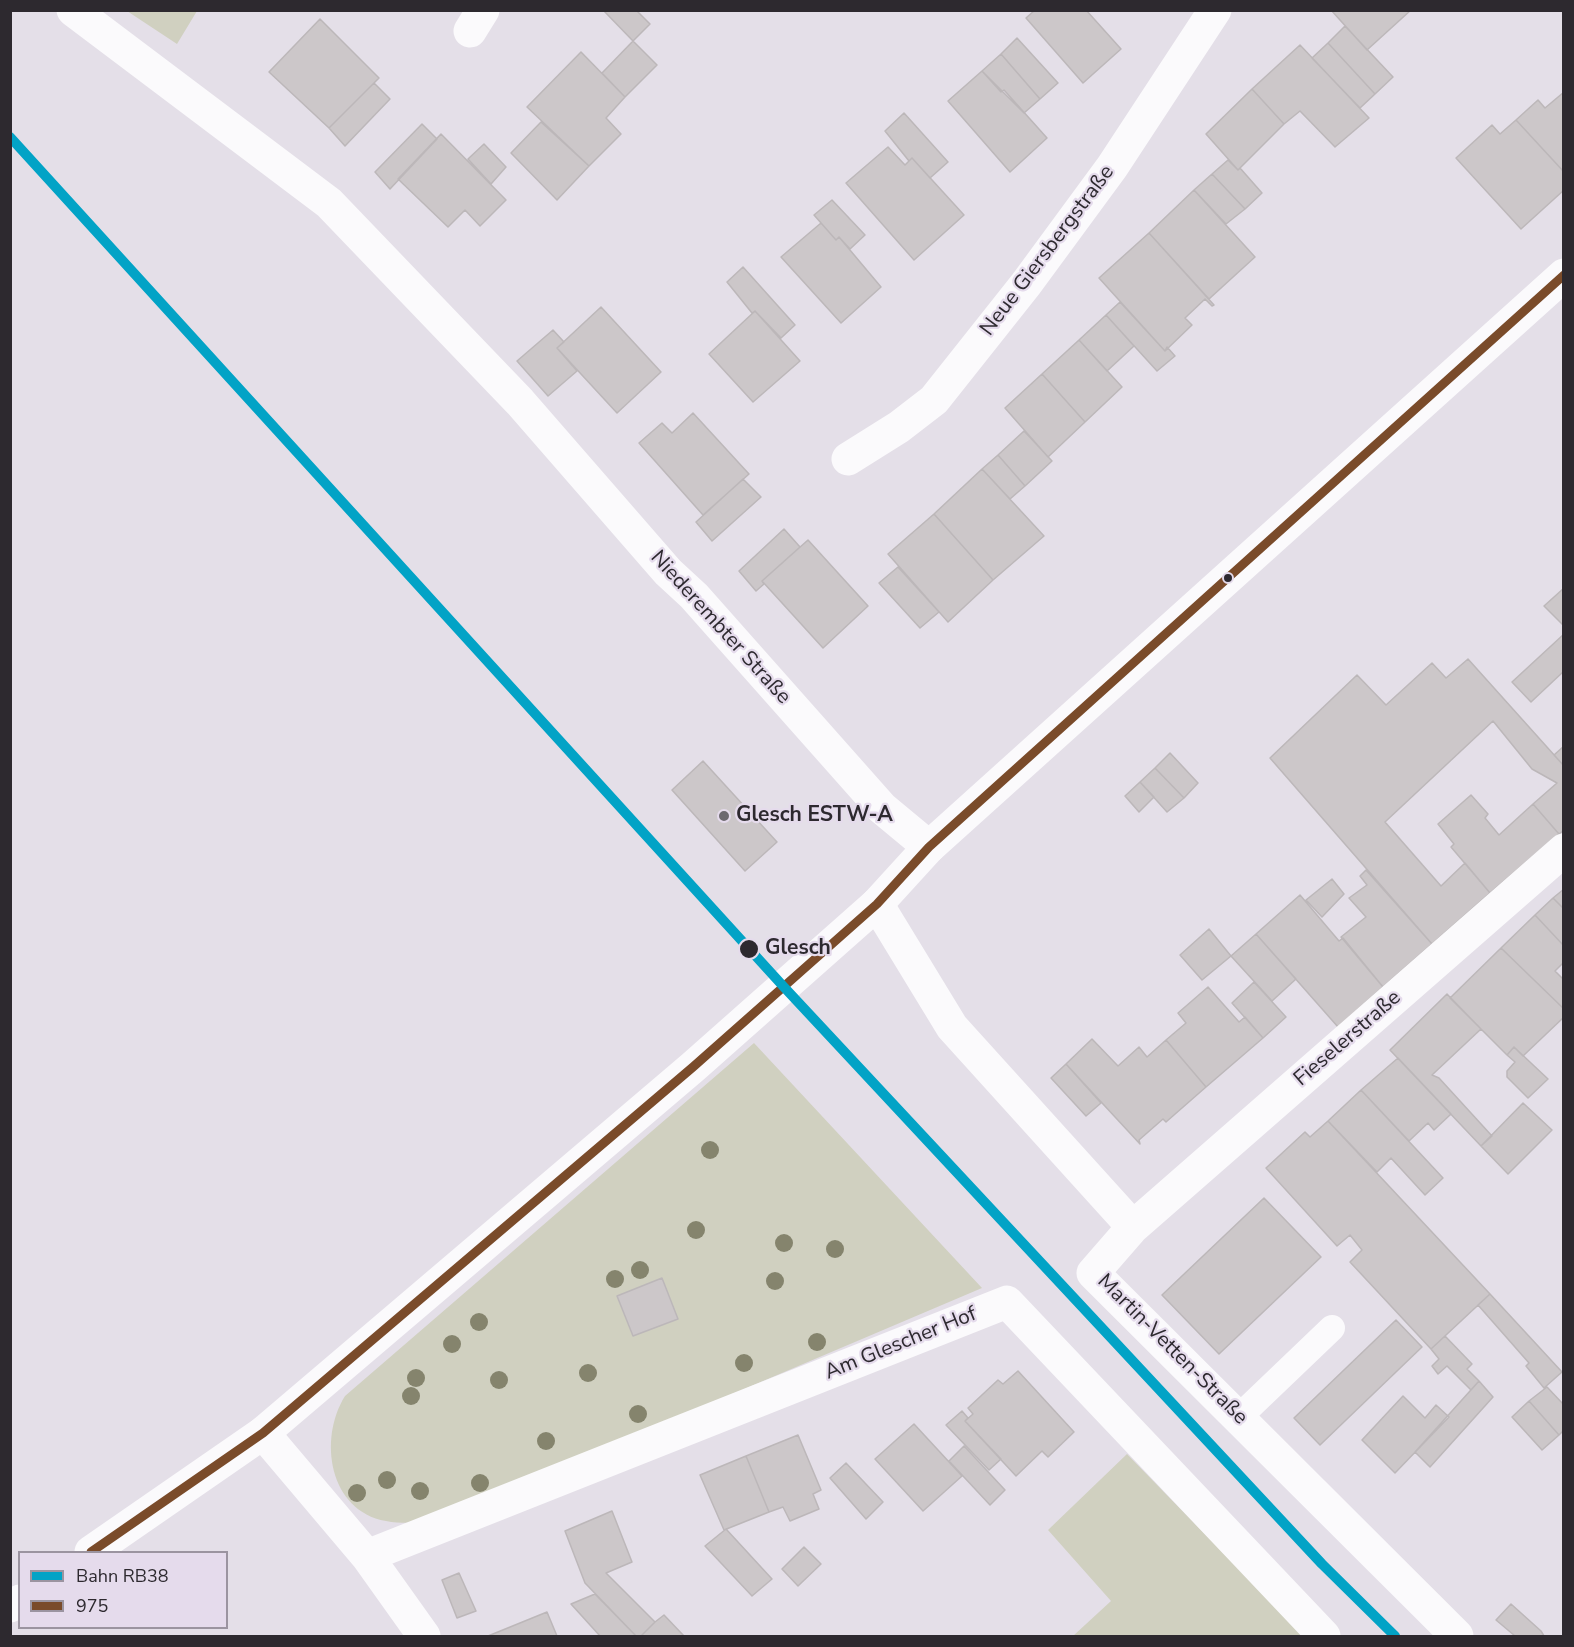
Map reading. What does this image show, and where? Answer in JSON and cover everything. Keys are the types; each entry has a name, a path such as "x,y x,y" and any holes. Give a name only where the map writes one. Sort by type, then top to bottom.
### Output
{"street":[{"name":"Niederembter Straße","path":"73,10 329,203 520,402 668,572 694,596 882,808 929,847"},
{"name":"Neue Giersbergstraße","path":"848,459 899,427 934,400 1026,284 1112,167 1215,10"},
{"path":"92,1551 263,1433 684,1074 877,904 929,847 1563,275"},
{"name":"Fieselerstraße","path":"1133,1227 1563,850"},
{"path":"877,904 952,1027 1133,1227"},
{"name":"Martin-Vetten-Straße","path":"1133,1227 1093,1273 1457,1636"},
{"name":"Am Glescher Hof","path":"368,1556 1007,1302 1324,1636"},
{"path":"263,1433 368,1556 424,1636"}],"lane":[{"path":"1239,1417 1332,1328"}],"green space":[{"path":"127,11 197,11 177,44"},
{"path":"754,1043 982,1288 429,1523 386,1521 367,1515 352,1503 341,1488 334,1471 331,1452 332,1432 345,1396"},
{"path":"1127,1454 1304,1636 1073,1636 1111,1601 1048,1530"}],"building":[{"path":"603,10 636,10 650,24 633,41"},
{"path":"1035,10 1086,10 1121,49 1083,83 1026,18"},
{"path":"1331,10 1411,10 1367,50"},
{"path":"320,19 379,78 329,128 269,72"},
{"path":"1345,26 1393,77 1375,94 1328,43"},
{"path":"1017,38 1058,83 1040,99 1001,54"},
{"path":"633,41 657,65 625,97 602,73"},
{"path":"1328,43 1375,94 1360,108 1312,58"},
{"path":"1300,45 1369,118 1335,147 1300,111 1284,124 1252,89"},
{"path":"581,52 625,97 606,118 621,134 589,166 527,107"},
{"path":"1001,54 1040,99 1024,113 982,71"},
{"path":"982,71 1001,92 1004,90 1047,138 1010,172 948,101"},
{"path":"374,83 390,99 345,146 329,128"},
{"path":"1252,89 1284,124 1238,170 1206,134"},
{"path":"1564,92 1564,172 1516,120 1538,100 1545,108"},
{"path":"904,113 948,162 930,178 912,158 909,161 885,131"},
{"path":"1516,120 1564,172 1564,190 1521,229 1456,158 1492,125 1500,134"},
{"path":"541,122 589,166 557,200 511,153"},
{"path":"422,124 437,139 390,189 375,172"},
{"path":"441,134 506,200 480,226 465,210 448,227 398,179"},
{"path":"484,144 506,167 491,184 468,159"},
{"path":"888,147 905,165 912,158 964,215 914,260 846,183"},
{"path":"1228,160 1238,170 1240,168 1262,193 1245,209 1212,174"},
{"path":"1212,174 1245,209 1226,224 1194,190"},
{"path":"1194,190 1255,257 1209,299 1149,233"},
{"path":"832,200 865,235 850,249 839,237 836,240 814,215"},
{"path":"821,223 836,240 839,237 881,287 841,323 781,257"},
{"path":"1149,233 1214,305 1212,306 1205,299 1185,318 1192,325 1165,351 1099,278"},
{"path":"743,267 795,325 781,338 755,311 752,313 727,282"},
{"path":"1120,302 1165,351 1167,347 1175,356 1157,371 1106,315"},
{"path":"601,307 661,372 617,413 557,348"},
{"path":"755,311 800,361 753,402 709,354"},
{"path":"1106,315 1134,346 1107,371 1079,340"},
{"path":"553,330 564,342 557,348 577,371 548,396 517,361"},
{"path":"1079,340 1122,387 1085,422 1042,374"},
{"path":"1042,374 1085,422 1048,457 1005,408"},
{"path":"693,413 749,474 703,515 639,443 662,423 672,433"},
{"path":"1024,431 1052,461 1025,486 998,455"},
{"path":"998,455 1025,486 1010,499 982,469"},
{"path":"982,469 1044,536 993,580 934,514"},
{"path":"743,479 761,497 712,541 696,522"},
{"path":"934,514 993,580 948,622 888,554"},
{"path":"784,529 800,547 762,581 764,584 756,591 739,571"},
{"path":"808,540 868,606 823,648 762,581"},
{"path":"898,567 939,612 920,628 879,583"},
{"path":"1564,588 1564,626 1544,606"},
{"path":"1564,634 1564,671 1531,702 1512,682"},
{"path":"1468,659 1564,766 1564,830 1559,834 1533,804 1557,783 1532,769 1493,721 1385,822 1441,886 1465,863 1490,893 1432,944 1270,758 1357,675 1386,705 1432,663 1446,678"},
{"path":"1564,746 1564,766 1554,755"},
{"path":"1170,753 1198,783 1184,798 1155,768"},
{"name":"Glesch ESTW-A","path":"703,761 777,842 745,871 672,790"},
{"path":"1155,768 1184,798 1167,812 1140,782"},
{"path":"1140,782 1154,797 1139,812 1125,796"},
{"path":"1471,795 1488,814 1485,818 1499,835 1533,804 1559,834 1490,893 1451,847 1454,844 1438,824"},
{"path":"1366,870 1432,944 1383,987 1341,937 1366,917 1349,898 1367,885 1360,876"},
{"path":"1332,879 1344,894 1322,917 1306,900"},
{"path":"1564,889 1564,909 1553,898"},
{"path":"1300,895 1339,941 1343,938 1383,987 1338,1027 1256,934"},
{"path":"1553,898 1564,909 1564,946 1535,915"},
{"path":"1535,915 1564,946 1564,962 1555,971 1564,980 1564,1009 1501,948"},
{"path":"1209,929 1231,956 1202,980 1180,955"},
{"path":"1256,934 1296,979 1272,1001 1231,956"},
{"path":"1501,948 1564,1009 1564,1017 1523,1056 1514,1047 1507,1055 1450,998"},
{"path":"1254,982 1286,1017 1263,1038 1232,1003"},
{"path":"1208,987 1239,1022 1245,1017 1263,1038 1206,1087 1166,1040 1186,1023 1178,1013"},
{"path":"1447,994 1481,1029 1432,1075 1439,1078 1492,1136 1481,1146 1390,1050"},
{"path":"1092,1039 1118,1066 1139,1047 1147,1057 1166,1040 1206,1087 1166,1122 1163,1119 1139,1140 1140,1144 1066,1064"},
{"path":"1514,1047 1548,1079 1528,1098 1507,1077 1507,1071 1515,1062 1507,1055"},
{"path":"1398,1058 1451,1114 1434,1130 1428,1123 1409,1141 1361,1090"},
{"path":"1066,1064 1101,1103 1086,1116 1051,1078"},
{"path":"1361,1090 1443,1178 1425,1195 1391,1158 1377,1172 1328,1121"},
{"path":"1523,1103 1552,1130 1508,1174 1481,1146"},
{"path":"1328,1121 1490,1294 1431,1349 1350,1262 1362,1250 1350,1235 1337,1246 1266,1168 1305,1132 1310,1137"},
{"path":"1264,1198 1321,1257 1219,1354 1162,1295"},
{"path":"662,1278 678,1319 633,1336 617,1296"},
{"path":"1490,1294 1562,1372 1544,1388 1526,1366 1529,1363 1478,1305"},
{"path":"1396,1320 1422,1347 1320,1445 1294,1418"},
{"path":"1445,1336 1472,1364 1467,1369 1479,1381 1471,1390 1447,1366 1438,1374 1432,1366 1439,1359 1431,1349"},
{"path":"1018,1371 1074,1432 1048,1457 1042,1451 1016,1476 965,1421 973,1414 968,1408 998,1380 1003,1384"},
{"path":"1479,1381 1493,1397 1430,1467 1415,1452"},
{"path":"1547,1387 1564,1405 1564,1430 1559,1435 1529,1401"},
{"path":"1403,1396 1425,1418 1436,1405 1449,1417 1395,1473 1362,1440"},
{"path":"1529,1401 1559,1435 1542,1450 1512,1417"},
{"path":"962,1411 968,1418 965,1421 1001,1459 989,1470 946,1425"},
{"path":"914,1424 962,1476 923,1511 875,1459"},
{"path":"798,1435 821,1490 813,1494 819,1509 790,1521 783,1507 769,1512 746,1456"},
{"path":"964,1446 1005,1490 990,1505 949,1461"},
{"path":"746,1456 769,1512 724,1530 700,1475"},
{"path":"846,1463 883,1502 866,1519 830,1478"},
{"path":"612,1511 632,1562 606,1573 655,1622 641,1636 636,1636 585,1583 565,1531"},
{"path":"726,1529 772,1579 752,1596 705,1546"},
{"path":"804,1547 821,1564 798,1586 782,1569"},
{"path":"459,1573 476,1611 457,1618 442,1580"},
{"path":"595,1594 636,1636 600,1636 571,1604"},
{"path":"1511,1604 1544,1636 1515,1636 1496,1620"},
{"path":"547,1612 557,1636 488,1636"},
{"path":"664,1615 684,1636 641,1636 655,1622"}],"rail line":[{"name":"RB38","path":"10,137 783,986 1322,1564 1395,1636"}],"transit line":[{"name":"975","path":"92,1551 263,1433 693,1067 877,904 929,847 1564,275"}],"place":[{"name":"Glesch ESTW-A","path":"724,816"},
{"name":"Glesch","path":"749,949"}]}
